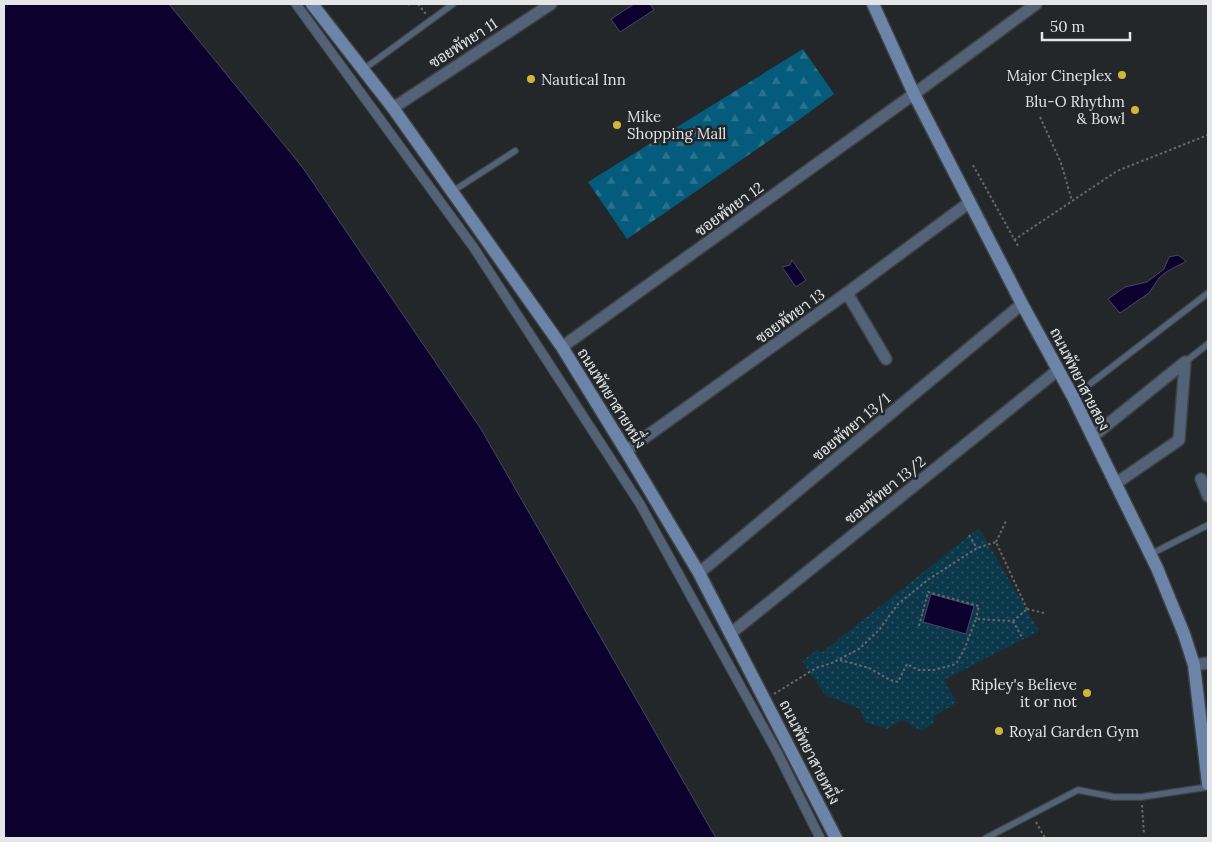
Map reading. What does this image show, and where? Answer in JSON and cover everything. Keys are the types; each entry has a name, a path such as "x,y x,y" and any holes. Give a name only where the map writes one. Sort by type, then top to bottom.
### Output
{"main road":[{"name":"ถนนพัทยาสายหนึ่ง","path":"312,4 393,108 562,347 699,573 836,838"},
{"name":"ถนนพัทยาสายสอง","path":"873,4 914,94 1022,304 1073,397 1151,554 1184,634 1194,665 1208,786"}],"street":[{"path":"296,4 474,248 640,504 778,754 820,838"},
{"name":"ซอยพัทยา 11","path":"393,108 551,4"},
{"name":"ซอยพัทยา 12","path":"562,347 1036,4"},
{"name":"ซอยพัทยา 13","path":"626,451 848,293 970,202"},
{"path":"848,293 886,359"},
{"name":"ซอยพัทยา 13/1","path":"699,573 1022,304"},
{"path":"1092,437 1185,362"},
{"path":"1115,484 1179,440 1185,362"},
{"name":"ซอยพัทยา 13/2","path":"730,634 1058,370"},
{"path":"1201,479 1208,496"},
{"path":"1194,665 1208,664"}],"lane":[{"path":"363,70 452,4"},
{"path":"451,192 515,151"},
{"path":"1073,397 1208,293"},
{"path":"1185,362 1208,344"},
{"path":"1151,554 1208,525"},
{"path":"986,838 1078,790 1114,796 1141,797 1208,786"}],"path":[{"path":"418,4 430,19"},
{"path":"1040,117 1060,163 1072,201"},
{"path":"1014,240 1117,170 1208,135"},
{"path":"973,165 1018,246"},
{"path":"764,700 816,668 838,660 859,649 879,630 898,604 916,589 977,548 996,542 1006,521"},
{"path":"969,535 977,548"},
{"path":"996,542 1027,609"},
{"path":"838,660 869,668 890,680 898,682 906,664 918,670 934,670 956,664 964,650 979,606 928,592 919,626"},
{"path":"1027,609 1044,613"},
{"path":"976,618 1013,621 1027,609"},
{"path":"1013,621 1023,639"},
{"path":"1141,797 1144,834"},
{"path":"1031,814 1045,838"}],"shaded area":[{"path":"4,4 169,4 303,168 481,429 716,838 4,838"},
{"path":"634,4 650,4 654,10 620,32 611,19"},
{"path":"1178,255 1186,261 1166,272 1159,278 1149,293 1120,313 1108,299 1125,287 1147,282 1164,269 1169,257"},
{"path":"792,260 806,280 796,287 782,267 790,265"},
{"path":"979,528 1039,631 944,680 957,703 935,715 933,723 921,731 902,720 887,729 865,722 860,709 825,695 802,661 818,649 821,653"},
{"path":"931,594 974,606 966,634 923,622"}],"green space":[{"path":"803,49 834,94 627,239 588,182"}],"place":[{"name":"Major Cineplex","path":"1122,75"},
{"name":"Nautical Inn","path":"531,79"},
{"name":"Blu-O Rhythm & Bowl","path":"1135,110"},
{"name":"Mike Shopping Mall","path":"617,125"},
{"name":"Ripley's Believe it or not","path":"1087,693"},
{"name":"Royal Garden Gym","path":"999,731"}]}
